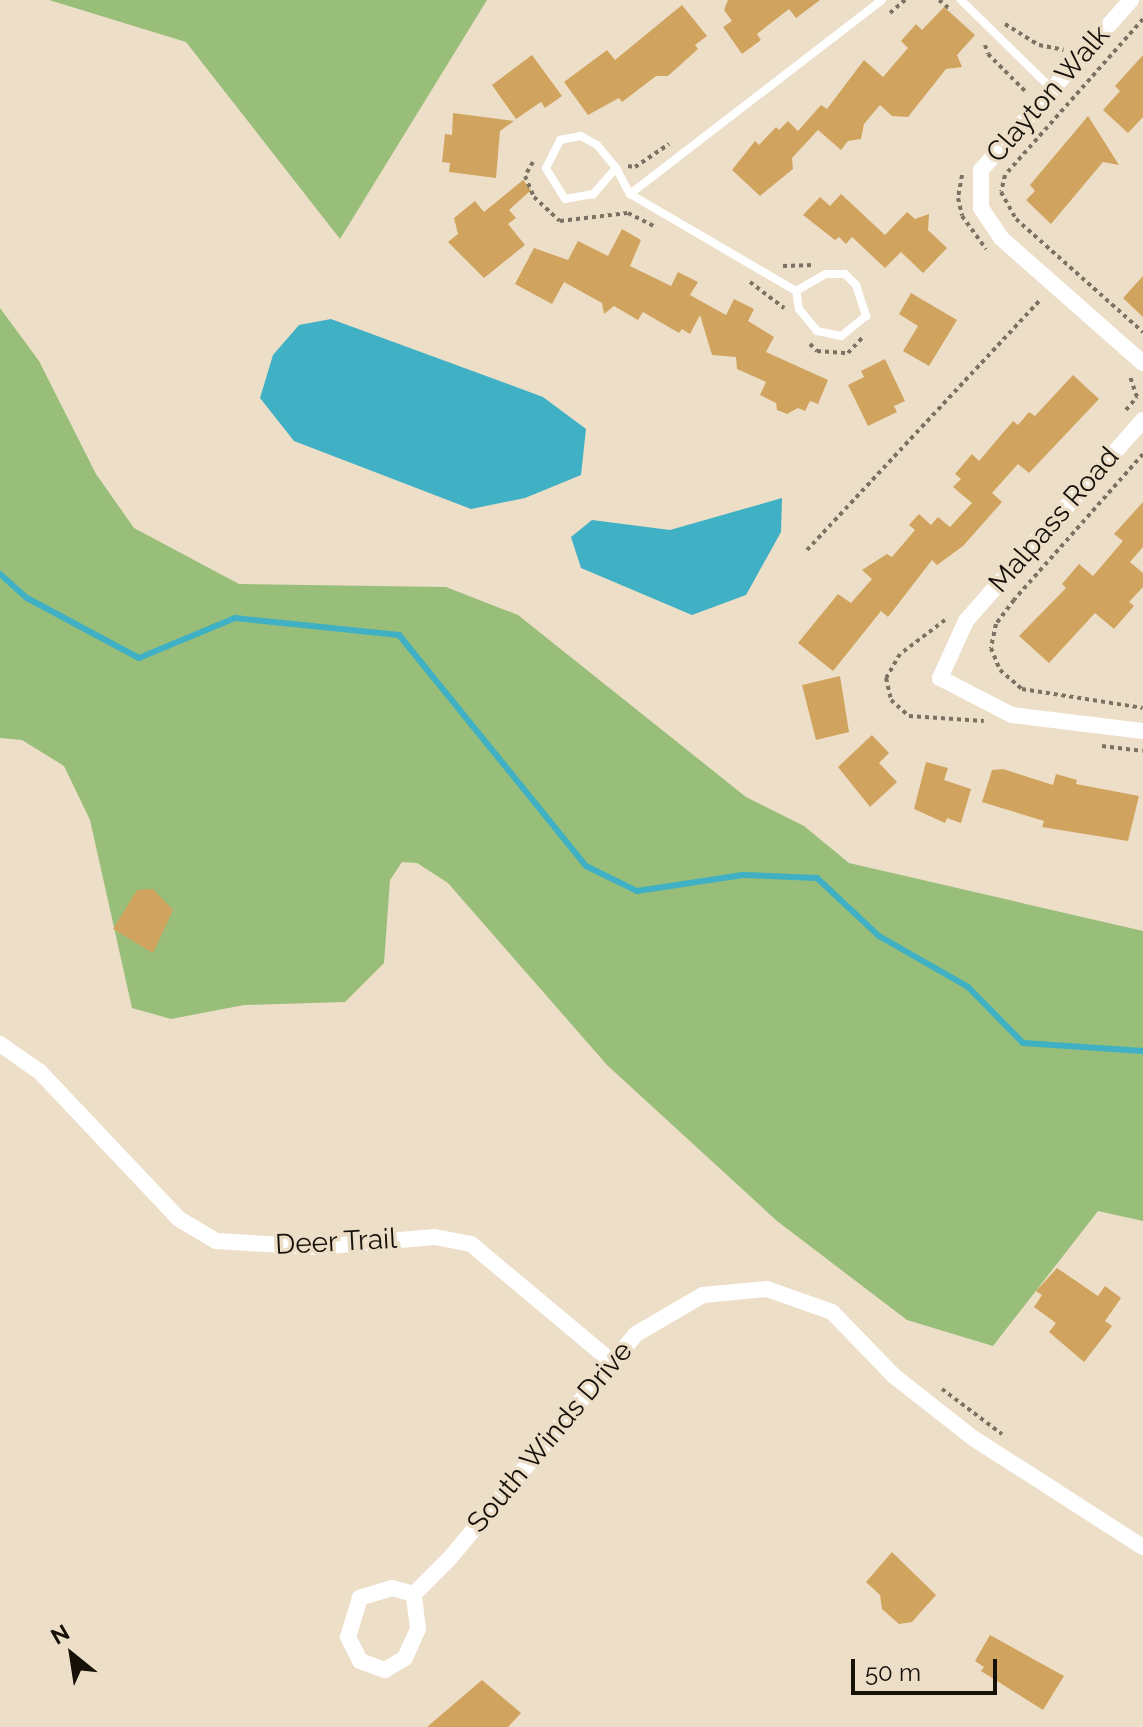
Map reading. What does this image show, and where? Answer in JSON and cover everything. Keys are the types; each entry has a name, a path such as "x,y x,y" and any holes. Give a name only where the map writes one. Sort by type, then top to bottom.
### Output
{"street":[{"name":"Clayton Walk","path":"1131,0 981,170 981,208 1001,238 1143,363"},
{"name":"Malpass Road","path":"1143,420 960,615 940,678 1012,715 1143,731"},
{"name":"Deer Trail","path":"0,1044 40,1072 179,1219 216,1241 318,1247 435,1237 471,1244 611,1361"},
{"name":"South Winds Drive","path":"414,1594 450,1558 636,1334 703,1295 767,1289 832,1312 894,1376 973,1438 1143,1547"},
{"path":"392,1588 414,1594 418,1629 405,1658 385,1670 360,1661 348,1637 360,1598 392,1588"}],"lane":[{"path":"630,194 882,0"},
{"path":"961,0 1052,89"},
{"path":"616,168 593,194 565,199 546,168 560,140 581,136 597,145 616,168 630,194 796,291"},
{"path":"826,274 845,274 856,285 866,316 841,336 817,331 799,309 796,291 826,274"}],"path":[{"path":"1143,19 1005,175 1001,192 1016,219 1143,332"},
{"path":"538,155 525,176 534,197 560,221 628,213"},
{"path":"615,156 635,167"},
{"path":"964,170 958,198 962,216 974,238 998,260"},
{"path":"1030,289 1053,309"},
{"path":"807,550 1041,299"},
{"path":"1117,420 1137,397 1135,384 1125,371"},
{"path":"1143,454 1014,600 996,624 991,648 1000,670 1022,689 1143,708"},
{"path":"960,615 900,654 886,678 891,700 909,716 994,725"},
{"path":"1100,745 1143,751"},
{"path":"938,1386 1011,1440"}],"green space":[{"path":"49,0 487,0 340,239 186,42"},
{"path":"0,308 39,361 96,474 134,528 239,584 446,587 518,615 746,797 804,826 849,863 1143,931 1143,1221 1098,1211 993,1346 907,1320 777,1221 607,1065 448,883 417,863 402,862 390,880 384,963 345,1002 244,1005 171,1019 132,1008 90,820 64,766 22,740 0,738"}],"water":[{"path":"331,319 543,397 586,429 581,475 525,498 471,509 294,441 260,398 273,355 299,325"},
{"path":"782,498 781,532 746,595 692,615 581,568 571,537 592,520 670,530"}],"building":[{"path":"728,0 820,0 796,18 789,9 757,34 761,40 742,54 723,27 732,21 724,10"},
{"path":"682,5 707,36 695,45 698,49 668,76 656,76 622,102 619,98 588,115 564,82 607,50 615,60"},
{"path":"944,7 975,35 957,55 962,67 946,69 908,117 892,116 880,105 864,124 861,139 848,141 841,150 818,130 792,158 793,169 760,196 732,170 755,141 759,145 776,127 779,130 788,121 798,131 821,105 827,109 864,60 883,77 908,48 901,41 916,24 922,30"},
{"path":"532,55 562,96 545,108 541,102 516,119 492,85"},
{"path":"1143,55 1143,117 1128,133 1103,110 1120,91 1115,86"},
{"path":"453,113 514,121 500,131 496,178 449,172 450,163 442,162 445,134 452,135"},
{"path":"1088,116 1119,165 1103,162 1051,224 1026,200 1035,191 1030,185"},
{"path":"523,180 531,190 509,210 516,218 508,224 525,245 484,278 448,242 458,234 454,218 475,201 484,212"},
{"path":"841,194 885,235 907,212 915,219 929,214 928,230 947,248 923,273 901,252 885,268 852,237 846,244 839,237 835,240 803,215 820,197 830,206"},
{"path":"622,229 641,240 630,266 671,286 678,272 698,282 690,295 726,315 734,299 754,309 748,321 774,337 766,352 828,380 818,404 810,401 805,411 798,408 787,414 777,410 776,403 760,395 766,382 737,369 736,357 712,355 700,315 690,334 682,329 679,333 643,312 638,320 614,306 604,314 602,303 564,282 552,304 515,284 534,248 568,260 578,241 608,256"},
{"path":"1143,276 1143,317 1123,298"},
{"path":"911,293 957,320 929,366 903,351 918,326 899,314"},
{"path":"885,359 905,401 894,406 897,412 868,426 848,385 864,377 861,371"},
{"path":"1073,375 1099,399 1029,473 1018,464 992,493 1002,502 963,546 937,565 932,560 888,617 881,611 833,671 798,643 838,594 851,603 872,579 862,570 887,554 892,557 915,530 909,525 919,514 931,525 938,517 950,527 972,503 953,487 961,479 955,474 972,454 979,461 1013,421 1018,425 1029,412 1035,416"},
{"path":"1143,502 1143,547 1130,562 1143,573 1143,587 1129,602 1134,606 1114,629 1095,613 1049,663 1019,636 1066,588 1062,584 1079,564 1093,576 1123,541 1114,534"},
{"path":"840,676 849,732 816,740 802,685"},
{"path":"872,735 889,753 879,763 897,782 870,807 838,767"},
{"path":"926,762 948,768 944,780 971,789 961,823 947,818 945,823 914,809"},
{"path":"1003,769 1053,785 1056,774 1077,780 1076,784 1139,796 1128,841 1042,827 1044,821 982,802 992,770"},
{"path":"153,889 173,910 153,953 113,929 137,890"},
{"path":"1057,1268 1098,1296 1105,1286 1121,1298 1105,1321 1112,1326 1084,1362 1049,1332 1056,1323 1034,1307 1042,1295 1036,1291"},
{"path":"892,1552 936,1595 912,1622 899,1624 882,1609 880,1595 866,1582"},
{"path":"990,1635 1064,1676 1043,1710 981,1671 984,1667 975,1661"},
{"path":"482,1680 521,1713 508,1727 427,1727"}],"waterway":[{"path":"0,574 27,598 139,658 235,618 399,635 586,866 637,891 743,875 817,878 879,936 968,987 1023,1043 1143,1051"}]}
